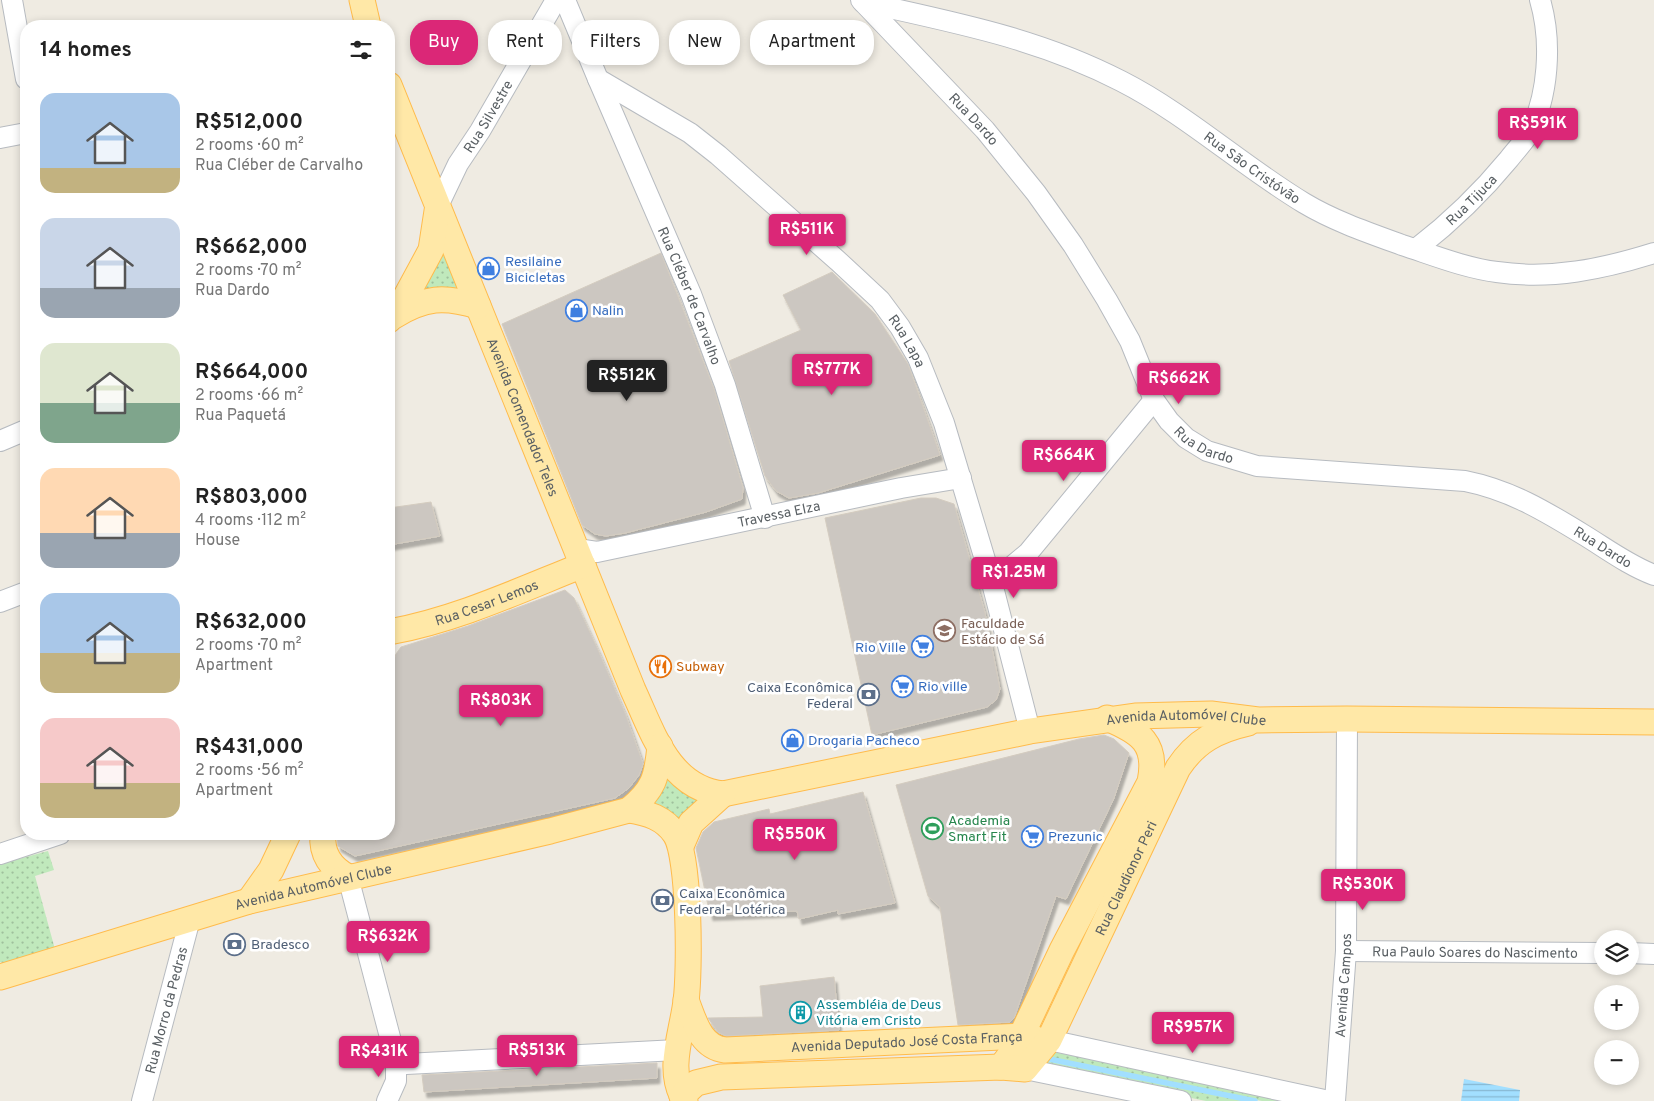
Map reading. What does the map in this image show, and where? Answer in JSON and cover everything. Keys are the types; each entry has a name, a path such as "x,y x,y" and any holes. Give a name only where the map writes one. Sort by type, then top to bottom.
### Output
{"main road":[{"path":"362,0 367,20"},
{"name":"Avenida Comendador Teles","path":"395,101 478,306 586,556 632,690 660,746 674,768 691,784 711,793 723,794"},
{"path":"395,313 422,269 431,250 437,208"},
{"path":"395,316 412,306 444,298 478,306"},
{"name":"Rua Cesar Lemos","path":"395,617 424,610 586,556"},
{"name":"Rua Cesar Lemos","path":"395,631 422,626 452,616 586,556"},
{"name":"Avenida Automóvel Clube","path":"723,794 1030,731 1107,718 1212,714 1258,720 1654,722"},
{"name":"Rua Claudionor Peri","path":"1013,1068 1022,1036 1062,950 1150,782 1153,767 1146,744 1133,730 1107,718"},
{"name":"Rua Claudionor Peri","path":"1013,1068 1048,1040 1178,768 1187,755 1206,738 1227,728 1258,720"},
{"path":"630,810 651,789 658,771 660,746"},
{"path":"681,846 692,823 723,794"},
{"path":"630,810 642,812 662,820 676,836 681,846 688,925 686,1000 675,1073 682,1099"},
{"name":"Avenida Automóvel Clube","path":"0,977 249,901 630,810"},
{"path":"249,901 271,870 285,840"},
{"path":"323,840 324,853 338,872 348,877"},
{"name":"Avenida Deputado José Costa França","path":"686,1000 704,1040 717,1048 725,1050 1022,1036 1048,1040"},
{"name":"Avenida Deputado José Costa França","path":"682,1099 692,1085 715,1077 1013,1068"}],"street":[{"path":"12,0 20,46"},
{"name":"Rua Silvestre","path":"437,208 458,164 556,0"},
{"name":"Rua Cléber de Carvalho","path":"565,0 691,294 725,385 765,518"},
{"name":"Rua Tijuca","path":"1416,249 1447,225 1490,183 1528,135 1540,106 1546,69 1545,16 1540,0"},
{"name":"Rua São Cristóvão","path":"862,1 1004,34 1073,57 1123,82 1177,115 1304,203 1357,229 1460,264 1497,272 1533,275 1576,273 1613,266 1654,253"},
{"name":"Rua Dardo","path":"862,1 985,130 1036,193 1073,245 1107,300 1134,350 1154,400 1169,421 1186,438 1207,451 1257,466 1465,480 1490,486 1514,494 1585,535 1616,556 1654,575"},
{"name":"Rua Lapa","path":"598,79 690,133 718,154 838,260 880,300 900,327 918,358 933,392 961,478 992,582 1030,731"},
{"path":"0,138 20,134"},
{"path":"992,582 1028,553 1154,400"},
{"path":"0,441 20,433"},
{"name":"Travessa Elza","path":"586,556 901,488 961,478"},
{"path":"0,602 20,594"},
{"name":"Avenida Campos","path":"1335,1101 1346,951 1347,719"},
{"path":"0,854 42,840"},
{"path":"348,877 396,1060 396,1081 387,1101"},
{"name":"Rua Morro da Pedras","path":"142,1101 190,918"},
{"name":"Rua Paulo Soares do Nascimento","path":"1346,951 1594,953"},
{"path":"1639,953 1654,954"},
{"name":"Avenida Deputado José Costa França","path":"1048,1040 1329,1101"},
{"path":"396,1060 406,1064 677,1050"},
{"name":"Avenida Deputado José Costa França","path":"1013,1068 1181,1101"}],"green space":[{"path":"439,243 461,293 412,299"},
{"path":"663,770 707,794 683,829 664,808 646,802"},
{"path":"48,851 54,870 35,876 56,953 0,962 0,864"},
{"path":"1043,1050 1310,1101 1262,1101 1041,1057"},
{"path":"1041,1060 1250,1101 1206,1101 1040,1067"}],"water":[{"path":"1464,1079 1520,1090 1519,1101 1461,1101"}],"building":[{"path":"661,253 714,389 743,488 742,499 706,512 625,533 606,536 595,534 582,525 502,324"},
{"path":"832,272 875,314 908,364 940,455 818,493 789,498 776,491 765,476 729,361 801,330 783,295"},
{"name":"Rio Ville","path":"921,498 936,498 954,504 985,613 1000,689 996,700 987,707 872,735 825,518"},
{"path":"431,502 440,536 395,544 395,507"},
{"path":"565,590 574,598 625,713 643,764 639,775 629,788 615,798 355,856 338,846 338,840 395,840 396,654 401,647 468,626"},
{"path":"1104,735 1114,739 1129,753 1114,798 1066,899 1056,896 1014,1018 1010,1022 958,1025 940,907 928,896 896,785 1079,739"},
{"path":"863,792 895,903 838,914 838,910 799,919 797,911 710,915 696,848 703,832 714,822 769,809 770,814"},
{"name":"Assembléia de Deus Vitória em Cristo","path":"834,977 839,1030 726,1036 718,1032 708,1018 763,1017 760,986"},
{"path":"657,1063 657,1078 424,1092 422,1075"}],"waterway":[{"path":"1044,1058 1255,1101"}],"place":[{"name":"Resilaine Bicicletas","path":"489,269"},
{"name":"Nalin","path":"576,310"},
{"name":"Faculdade Estácio de Sá","path":"945,631"},
{"name":"Rio Ville","path":"922,647"},
{"name":"Subway","path":"660,666"},
{"name":"Rio ville","path":"902,686"},
{"name":"Caixa Econômica Federal","path":"869,695"},
{"name":"Drogaria Pacheco","path":"792,740"},
{"name":"Academia Smart Fit","path":"932,828"},
{"name":"Prezunic","path":"1032,836"},
{"name":"Caixa Econômica Federal- Lotérica","path":"663,901"},
{"name":"Bradesco","path":"235,944"},
{"name":"Assembléia de Deus Vitória em Cristo","path":"800,1012"}]}
